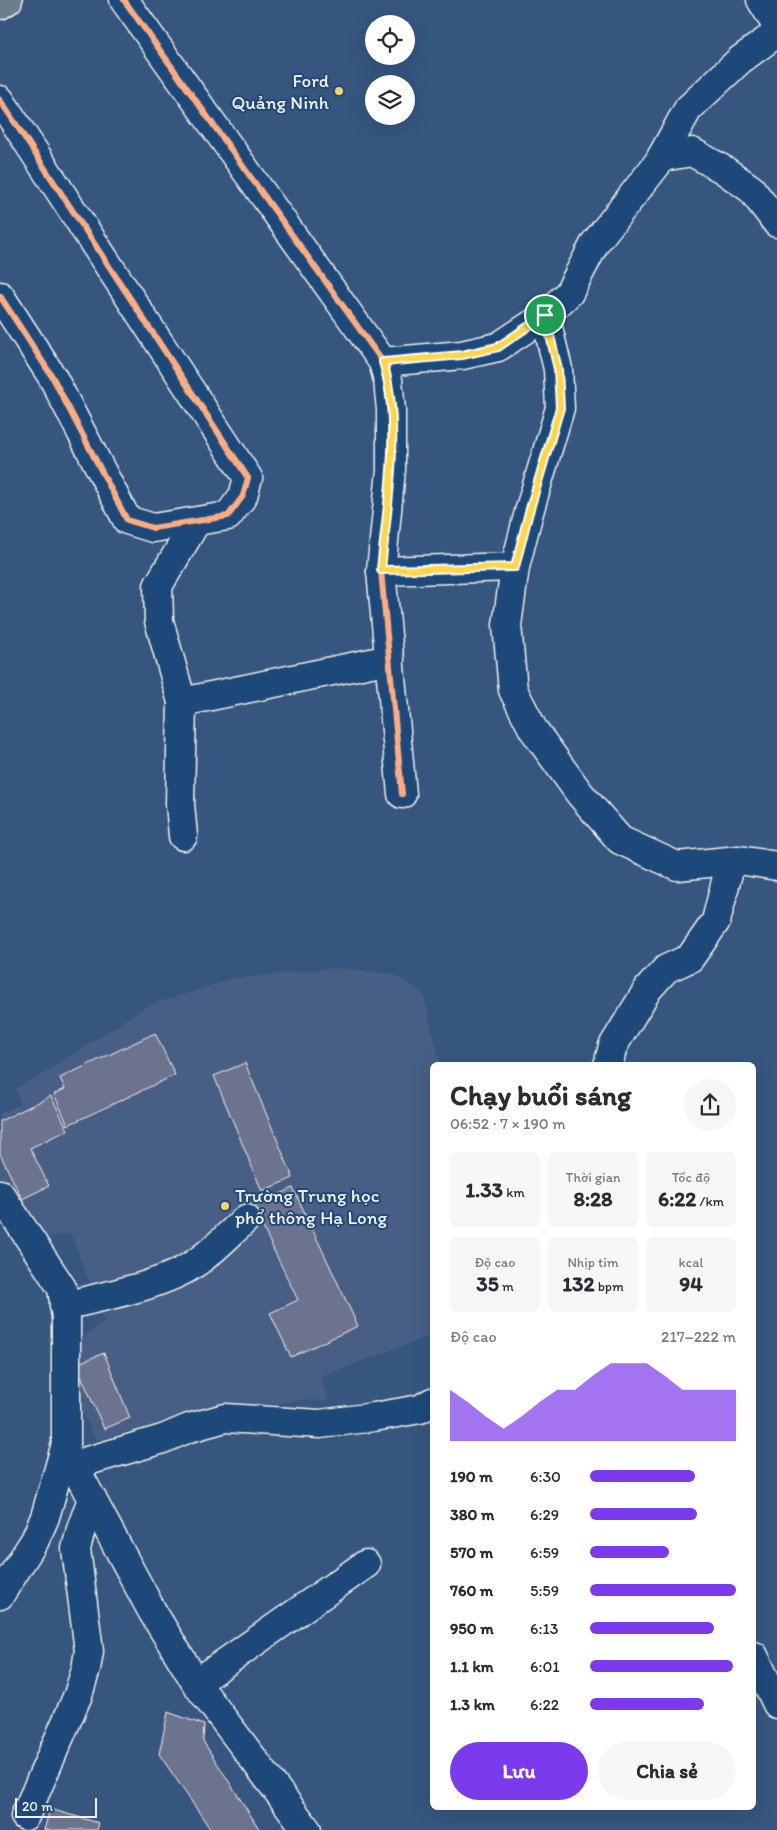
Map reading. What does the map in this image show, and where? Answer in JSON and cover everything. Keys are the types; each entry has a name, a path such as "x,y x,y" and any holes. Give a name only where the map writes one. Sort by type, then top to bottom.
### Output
{"main road":[{"path":"0,5 8,0"}],"street":[{"path":"124,0 383,362 388,380 391,410 391,470 381,570 402,794"},
{"path":"761,0 777,26"},
{"path":"383,362 462,355 498,347 545,315 569,293 595,243 662,156 688,110 740,60 777,33"},
{"path":"0,100 248,478 243,496 228,516 153,528 127,520 53,378 0,296"},
{"path":"662,156 692,152 724,170 751,189 777,223"},
{"path":"545,315 558,369 560,408 529,512 515,567 507,625 513,690 533,729 574,786 620,840 677,866 731,860 777,866"},
{"path":"183,836 180,804 182,702 159,621 158,586 196,522"},
{"path":"381,570 515,567"},
{"path":"182,702 390,660"},
{"path":"609,1062 613,1046 648,989 666,969 690,958 716,921 731,860"},
{"path":"0,1194 62,1288 66,1318 67,1467 35,1540 0,1595"},
{"path":"64,1306 153,1283 180,1273 196,1264 246,1219"},
{"path":"67,1467 163,1439 189,1428 225,1418 320,1424 374,1417 420,1408 430,1403"},
{"path":"67,1467 92,1500 152,1611 196,1683 307,1830"},
{"path":"25,1816 78,1695 86,1669 89,1651 76,1550 81,1529 92,1500"},
{"path":"196,1683 366,1564"},
{"path":"756,1660 777,1704"}],"shaded area":[{"name":"Trường Trung học phổ thông Hạ Long","path":"335,968 393,974 423,993 440,1062 430,1062 430,1336 321,1377 328,1401 300,1400 189,1416 96,1440 77,1402 77,1343 104,1321 71,1234 38,1237 0,1178 0,1113 20,1104 16,1088 43,1074 145,1007 230,979"}],"building":[{"path":"155,1033 175,1075 68,1125 54,1094 65,1089 60,1078"},
{"path":"245,1063 293,1178 262,1191 214,1076"},
{"path":"51,1096 68,1130 30,1148 49,1186 22,1199 0,1154 0,1121"},
{"path":"293,1188 358,1326 291,1357 270,1313 298,1300 253,1207"},
{"path":"104,1353 130,1418 104,1429 76,1364"},
{"path":"168,1712 204,1725 203,1741 260,1830 211,1830 159,1754"},
{"path":"50,1809 99,1823 97,1830 44,1830"}],"cycle path":[{"path":"124,0 383,362 388,380 391,410 391,470 381,571 402,794"},
{"path":"0,100 248,478 243,496 228,516 153,528 127,520 53,378 0,296"}],"place":[{"name":"Ford Quảng Ninh","path":"339,91"},
{"name":"Trường Trung học phổ thông Hạ Long","path":"225,1206"}],"route":[{"path":"545,315 558,369 560,408 529,512 515,567 381,570 391,470 391,410 388,380 383,362 462,355 498,347 545,315"}]}
